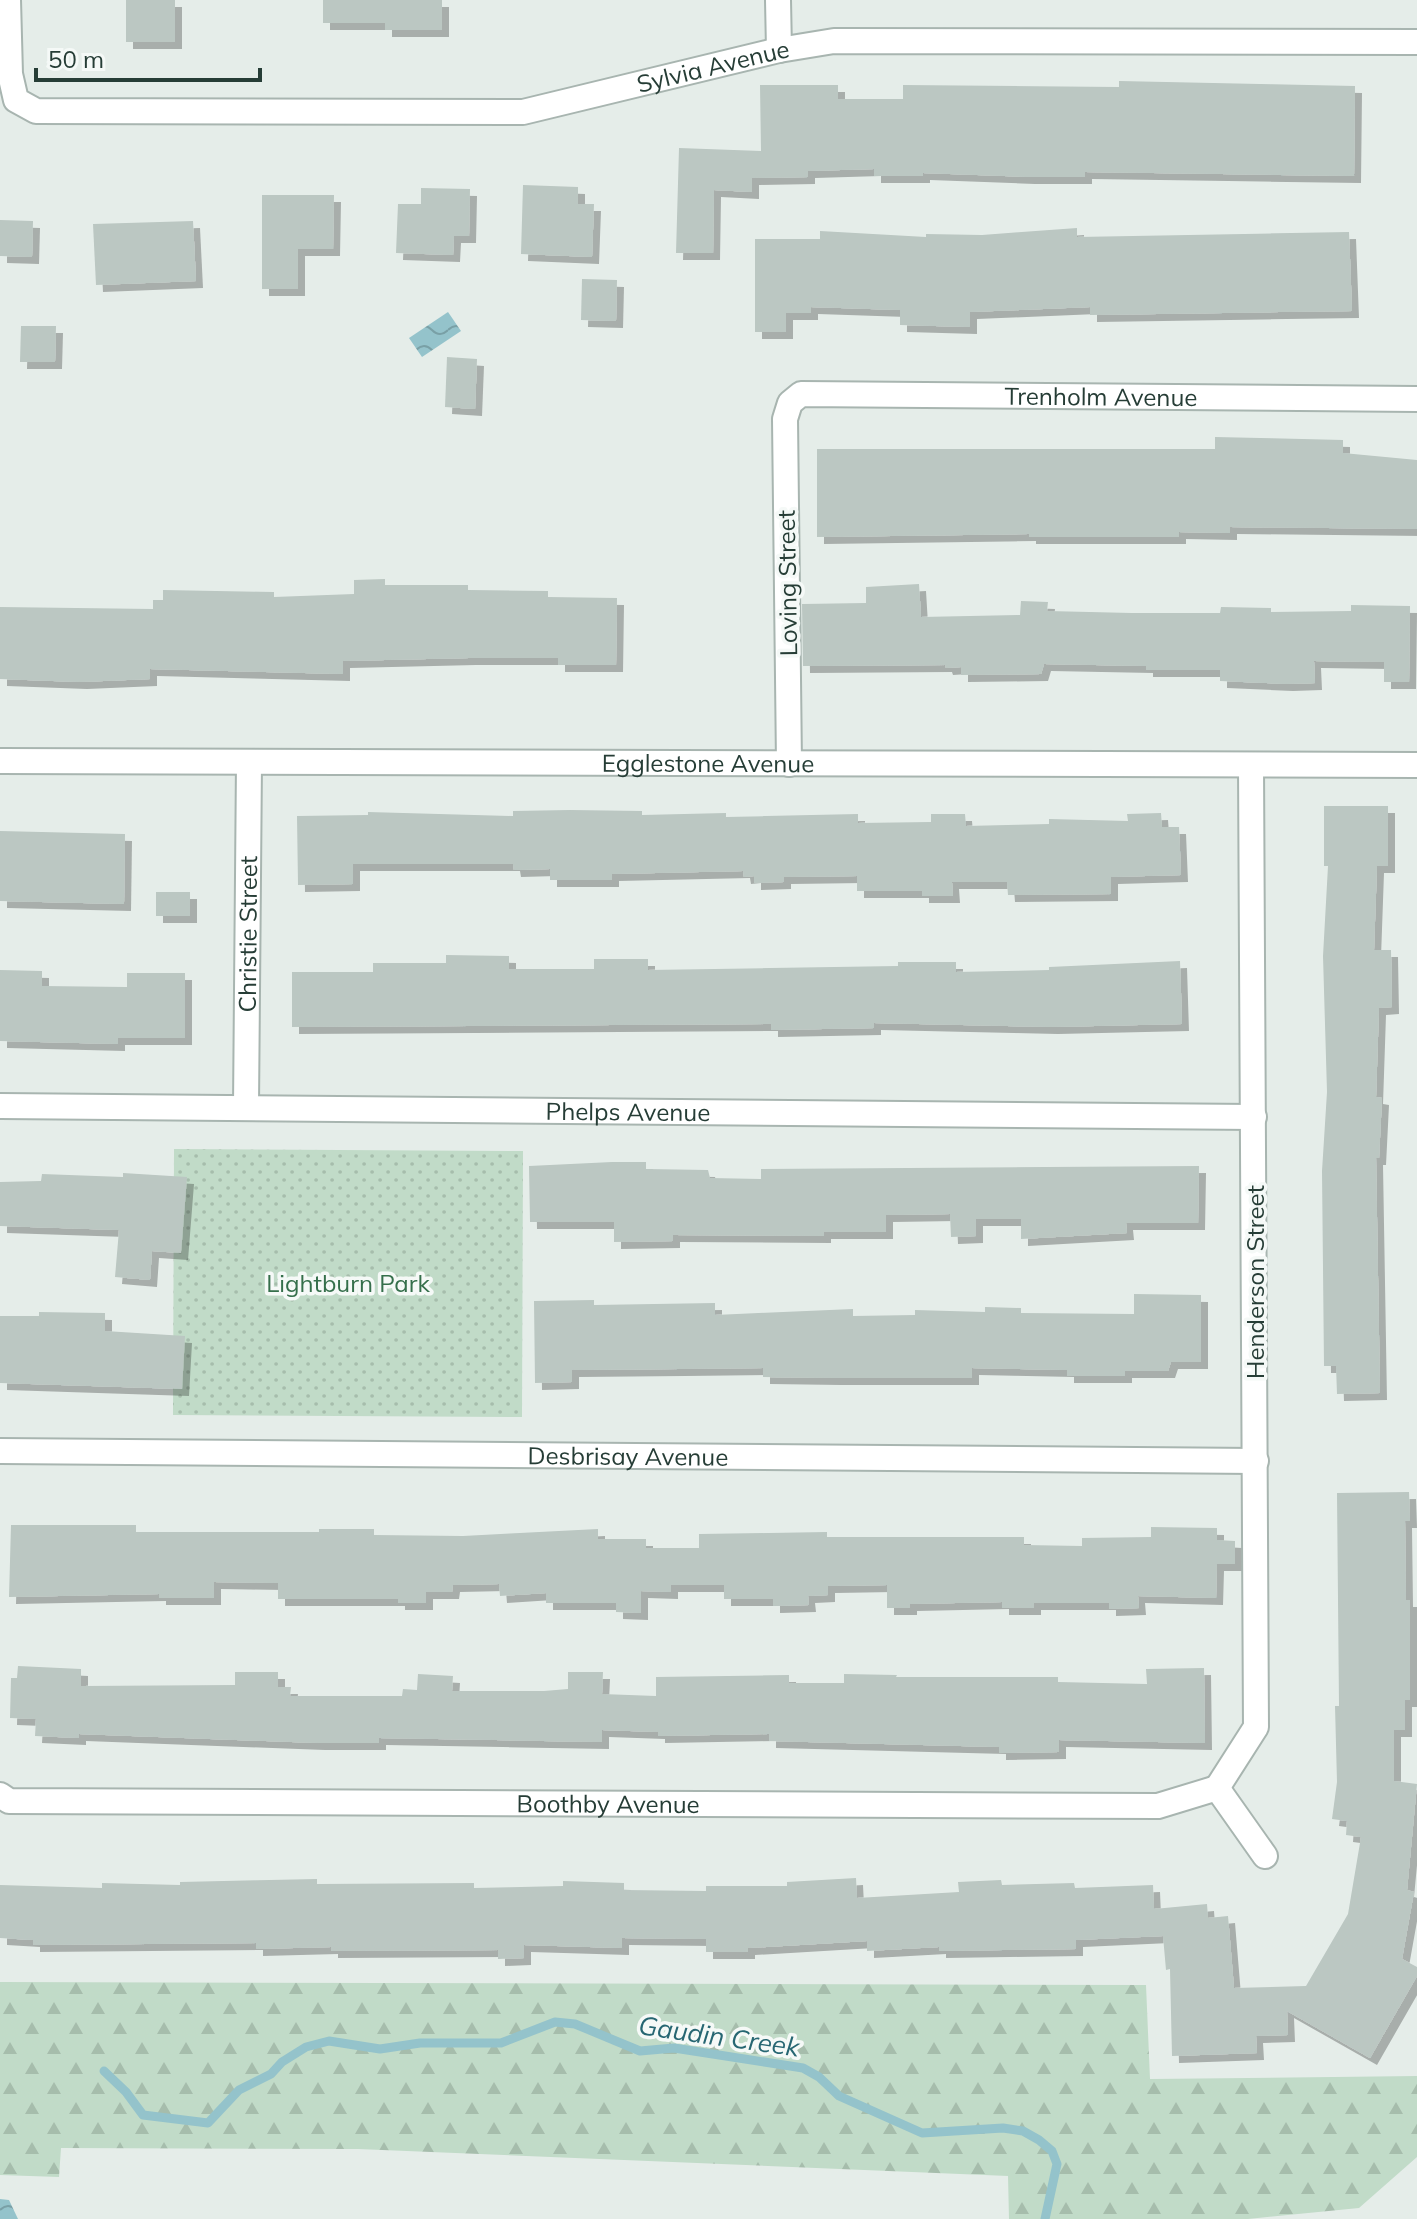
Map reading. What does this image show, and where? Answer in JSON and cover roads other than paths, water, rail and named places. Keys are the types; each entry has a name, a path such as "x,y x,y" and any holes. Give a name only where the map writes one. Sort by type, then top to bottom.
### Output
{"street":[{"name":"Sylvia Avenue","path":"8,0 10,74 16,100 36,111 523,112 779,50 834,41 1417,42"},
{"path":"778,0 779,50"},
{"name":"Trenholm Avenue","path":"790,403 801,394 1417,399"},
{"name":"Loving Street","path":"789,764 785,419 790,403"},
{"name":"Egglestone Avenue","path":"0,761 1417,765"},
{"name":"Christie Street","path":"246,1106 249,762"},
{"name":"Henderson Street","path":"1217,1788 1256,1727 1251,765"},
{"name":"Phelps Avenue","path":"0,1106 1254,1117"},
{"name":"Desbrisay Avenue","path":"0,1451 1256,1461"},
{"path":"1217,1788 1265,1856"},
{"name":"Boothby Avenue","path":"0,1795 9,1801 1158,1806 1217,1788"}],"water":[{"path":"448,312 461,331 422,357 409,338"},
{"path":"0,2199 9,2200 18,2219 0,2219"}],"waterway":[{"name":"Gaudin Creek","path":"104,2071 126,2092 143,2115 208,2123 239,2090 271,2074 282,2062 306,2047 329,2041 380,2049 420,2043 501,2043 555,2022 575,2024 640,2051 674,2048 803,2068 819,2077 839,2096 922,2133 1003,2128 1023,2131 1052,2151 1057,2164 1045,2219"}],"park label":[{"name":"Lightburn Park","path":"348,1283"}]}
